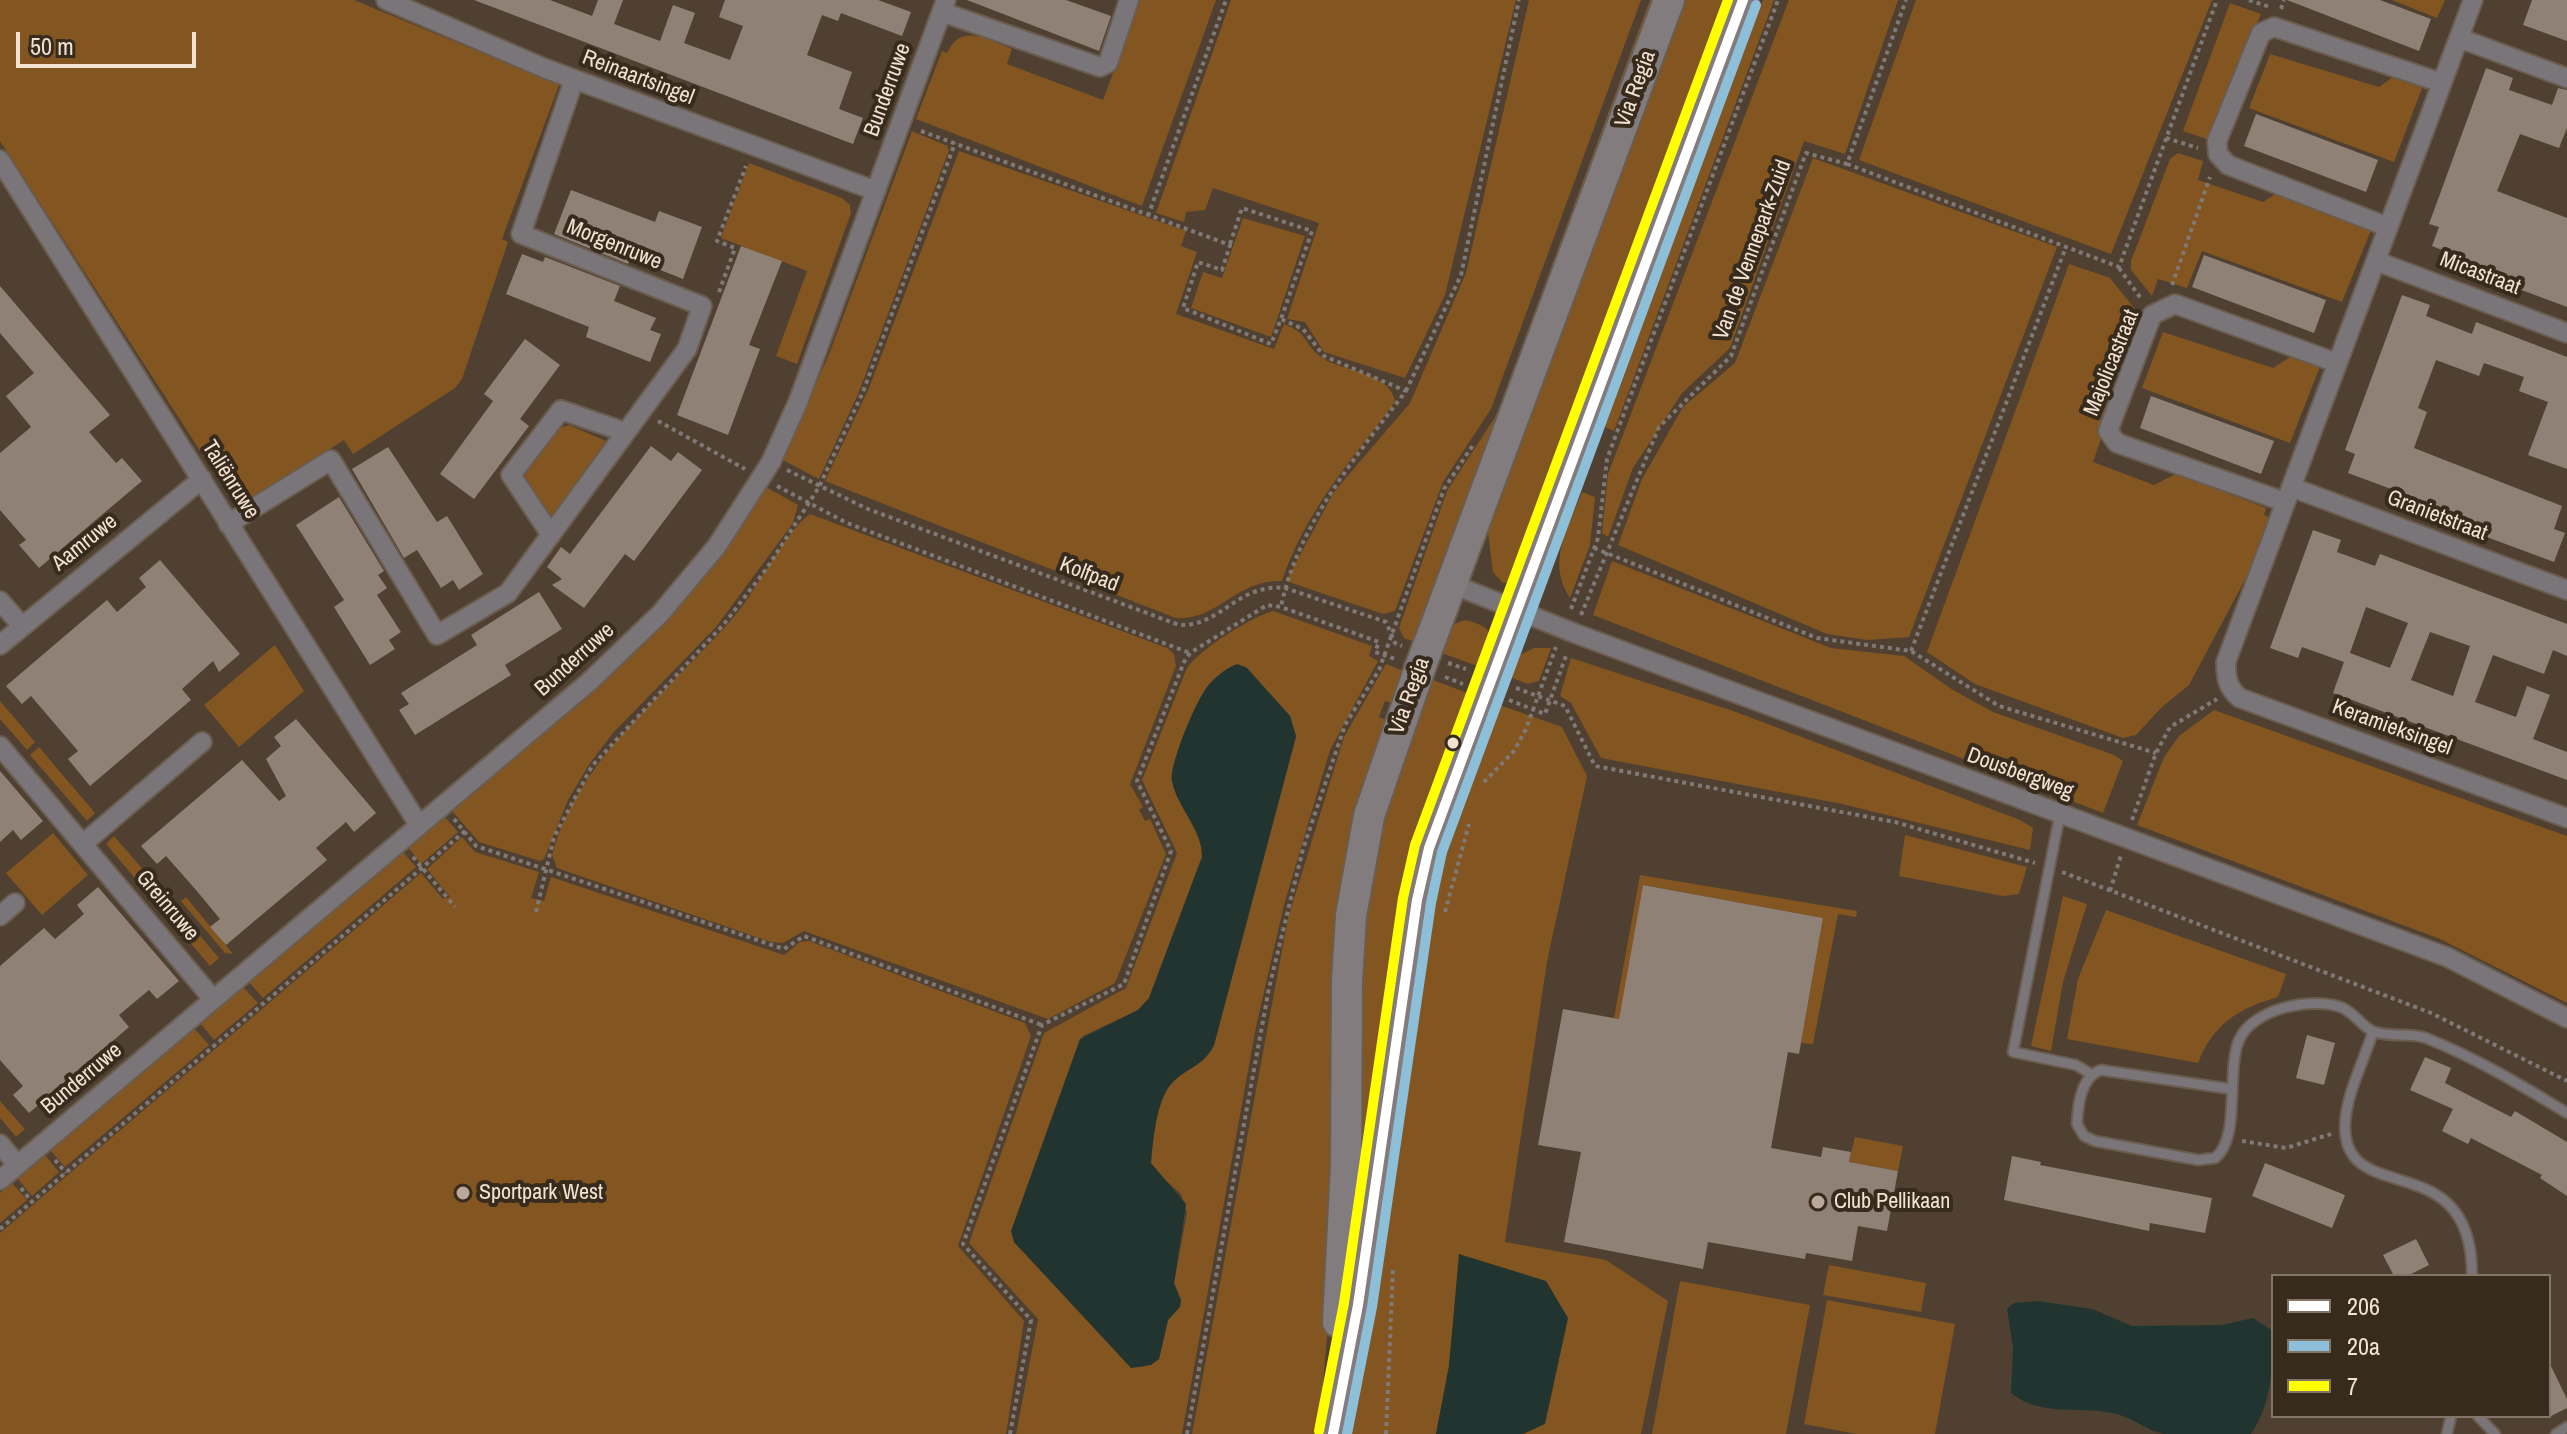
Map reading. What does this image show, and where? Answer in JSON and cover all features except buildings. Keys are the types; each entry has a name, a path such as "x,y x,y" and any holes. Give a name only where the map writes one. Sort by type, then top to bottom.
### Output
{"main road":[{"name":"Via Regia","path":"1333,1432 1346,1167 1347,981 1351,916 1369,816 1423,661 1669,0"},
{"name":"Via Regia","path":"1333,1432 1358,1305 1417,900 1445,798 1743,0"}],"street":[{"name":"Reinaartsingel","path":"386,0 574,80 876,191"},
{"path":"944,6 1100,67 1108,63 1129,0"},
{"path":"2231,691 2226,662 2473,0"},
{"name":"Bunderruwe","path":"0,1180 589,682 660,614 717,546 766,470 798,402 944,6"},
{"path":"2388,227 2228,165 2218,154 2217,141 2261,33 2274,27 2442,83"},
{"path":"2459,38 2567,78"},
{"name":"Morgenruwe","path":"574,80 521,234 702,306"},
{"name":"Taliënruwe","path":"0,160 419,825"},
{"name":"Micastraat","path":"2376,261 2567,333"},
{"name":"Majolicastraat","path":"2288,495 2117,443 2108,431 2158,310 2175,304 2337,363"},
{"path":"228,524 331,460 437,635 508,593 687,349 702,306"},
{"path":"551,535 511,475 561,410 625,432"},
{"name":"Aamruwe","path":"0,645 202,479"},
{"name":"Granietstraat","path":"2288,495 2567,590"},
{"name":"Dousbergweg","path":"1452,584 1563,629 2447,957 2567,1018"},
{"path":"0,601 22,626"},
{"name":"Keramieksingel","path":"2231,691 2255,703 2567,818"},
{"path":"84,843 202,742"},
{"name":"Greinruwe","path":"0,746 213,999"},
{"path":"0,1144 17,1165"}],"lane":[{"path":"2060,814 2013,1052 2076,1065 2091,1074"},
{"path":"2231,1089 2105,1070 2091,1074 2083,1086 2077,1119 2087,1138 2204,1160 2215,1158 2224,1149 2236,1050 2244,1032 2276,1012 2306,1004 2331,1005 2353,1014 2373,1032 2426,1038 2492,1067 2567,1113"},
{"path":"2373,1032 2345,1129 2349,1149 2365,1168 2434,1193 2455,1208 2467,1231 2472,1274"},
{"path":"2480,1418 2495,1434"},
{"path":"2556,1434 2567,1427"}],"path":[{"path":"1148,216 1226,0"},
{"path":"1281,607 1285,588 1326,498 1406,391 1461,275 1519,0"},
{"path":"1480,793 1488,775 1514,751 1594,548 1607,459 1778,0"},
{"path":"1847,164 1906,0"},
{"path":"2166,138 2218,154 2158,310 2119,267 2166,138 2217,0"},
{"path":"2249,0 2280,11"},
{"path":"902,125 1230,245"},
{"path":"536,912 554,837 592,766 724,624 819,487 863,392 955,143"},
{"path":"702,306 717,298 735,248 717,241 754,146"},
{"name":"Van de Vennepark-Zuid","path":"1605,552 1659,427 1731,356 1806,153 1847,164 2119,267"},
{"path":"1242,208 1312,231 1271,344 1183,308 1198,262 1222,270 1230,245 1242,208"},
{"path":"1911,651 2066,247"},
{"path":"1281,319 1303,329 1324,356 1406,391"},
{"path":"642,412 766,470 809,504 847,523 1190,653"},
{"name":"Kolfpad","path":"766,470 819,487 868,509 1179,625 1198,624 1257,588 1285,588 1386,622 1395,643 1423,661"},
{"path":"1594,548 1817,638 1911,651 1999,706 2156,753"},
{"path":"1010,1434 1031,1320 963,1244 1042,1025 1124,984 1171,851 1137,781 1190,653 1267,605 1281,607 1379,642 1375,652 1423,661 1487,685 1545,714 1550,701 1487,685 1423,661"},
{"path":"2110,891 2156,753 2170,727 2231,691"},
{"path":"442,805 476,846 784,949 804,936 1042,1025"},
{"path":"1444,913 1472,816"},
{"path":"0,1229 465,831"},
{"path":"399,841 455,907"},
{"path":"2240,1141 2286,1148 2345,1129"},
{"path":"1386,1434 1393,1262"}],"shaded area":[{"path":"0,0 354,0 559,85 502,239 508,242 462,379 455,388 353,454 344,440 237,508 0,141"},
{"path":"1140,0 1216,0 1142,206 916,119 942,51 947,53 960,38 968,36 984,38 1012,49 1007,64 1103,100"},
{"path":"1231,0 1516,0 1445,295 1405,378 1324,352 1305,322 1287,319 1319,223 1213,188 1205,210 1186,212 1184,222 1156,213"},
{"path":"1529,0 1641,0 1491,409 1443,482 1395,611 1383,614 1286,581 1334,492 1410,403 1466,273"},
{"path":"1650,0 1661,0 1421,644 1404,638 1399,628 1447,491 1497,414"},
{"path":"1677,0 1737,0 1518,581 1503,583 1493,572 1488,532 1552,359 1587,242"},
{"path":"1763,0 1774,0 1614,431 1605,427"},
{"path":"1789,0 1898,0 1845,154 1804,141 1730,348 1682,393 1633,468 1608,537 1602,533 1608,474"},
{"path":"1916,0 2212,0 2111,254 1859,160"},
{"path":"2392,0 2445,0 2437,18"},
{"path":"2230,3 2261,14 2212,141 2183,131"},
{"path":"2270,54 2379,87 2397,74 2424,83 2394,162 2249,108"},
{"path":"912,131 947,146 949,150 859,392 819,479 781,459 828,357"},
{"path":"959,151 1186,231 1181,246 1197,252 1176,314 1274,349 1284,324 1302,335 1321,357 1374,378 1391,391 1395,401 1315,512 1282,581 1252,586 1204,613 1176,618 825,481 869,388"},
{"path":"2178,153 2203,161 2198,180 2263,202 2280,191 2373,225 2342,302 2202,251 2187,288 2158,279 2152,296 2131,270 2131,261 2170,159"},
{"path":"1813,158 2057,247 1909,637 1868,640 1827,634 1618,545 1642,479 1683,407 1735,363"},
{"path":"749,163 842,198 850,205 851,213 797,364 776,356 807,271 721,238"},
{"path":"1243,218 1305,236 1271,337 1191,308 1203,272 1222,278"},
{"path":"2069,264 2110,278 2143,319 2093,462 2154,485 2176,474 2266,508 2264,515 2271,518 2248,574 2189,685 2161,708 2136,735 2123,738 1975,684 1927,652"},
{"path":"2163,332 2273,368 2295,354 2321,364 2290,443 2142,388"},
{"path":"569,425 606,441 550,518 525,485 524,476 557,429"},
{"path":"766,487 798,505 793,523 716,627 613,733 590,763 568,800 544,859 540,861 479,842 451,810 649,638 722,551"},
{"path":"1582,492 1595,497 1590,545 1570,598 1563,585 1560,558 1566,532"},
{"path":"810,514 1167,648 1174,654 1176,666 1130,784 1143,807 1139,810 1145,821 1150,819 1166,854 1115,983 1048,1019 804,931 783,943 771,942 557,868 552,855 565,819 606,754 737,613 781,547"},
{"path":"1612,561 1831,648 1904,656 1953,690 1993,712 2114,755 2123,761 2103,813 1593,615"},
{"path":"1273,611 1372,646 1369,656 1378,661 1330,750 1284,905 1256,1027 1182,1434 1016,1434 1038,1319 969,1243 1044,1033 1126,988 1177,853 1142,780 1187,668 1214,643","holes":["1244,666 1290,716 1296,737 1214,1045 1202,1060 1170,1085 1155,1130 1151,1163 1155,1171 1181,1194 1187,1213 1174,1283 1177,1308 1168,1320 1159,1359 1142,1367 1129,1364 1014,1242 1083,1036 1138,1010 1149,998 1202,857 1199,839 1177,796 1173,776 1180,745 1203,694 1220,674"]},
{"path":"1464,620 1483,626 1491,637 1486,669 1436,651 1445,628"},
{"path":"275,645 304,691 239,747 204,705"},
{"path":"1534,648 1551,648 1539,681 1528,684 1502,674 1509,660"},
{"path":"1571,658 1736,712 2020,820 2033,828 2030,850 1842,804 1601,758 1571,703 1560,696"},
{"path":"1386,664 1404,671 1392,703 1385,701 1379,717 1392,723 1372,781 1319,1434 1192,1434 1288,918 1344,737"},
{"path":"1425,677 1478,697 1446,782 1347,1288 1364,877"},
{"path":"0,701 35,742 27,750 0,719"},
{"path":"1491,702 1562,727 1587,776 1547,962 1505,1242 1606,1260 1668,1301 1641,1434 1508,1434 1460,1255 1449,1366 1436,1434 1344,1434 1410,1025 1430,927 1430,886"},
{"path":"2214,710 2567,836 2567,1003 2440,939 2137,825 2164,757 2179,736"},
{"path":"39,747 95,813 87,821 30,755"},
{"path":"444,816 458,832 421,864 408,847"},
{"path":"53,833 88,875 42,915 6,873"},
{"path":"1905,835 2027,867 2019,894 2003,896 1899,876"},
{"path":"114,836 171,902 162,910 106,844"},
{"name":"Sportpark West","path":"462,837 475,852 539,872 531,898 544,901 551,877 784,955 800,942 809,941 1025,1023 1031,1036 958,1246 1024,1321 1006,1434 0,1434 0,1233 421,873 443,899 450,897 427,869"},
{"path":"403,852 416,867 263,998 249,982"},
{"path":"1640,875 1857,911 1856,917 1838,914 1813,1044 1801,1043 1823,918 1643,885 1619,1019 1614,1018"},
{"path":"2063,896 2087,904 2063,982 2051,1051 2031,1046"},
{"path":"186,897 233,954 225,953 181,901"},
{"path":"175,907 219,958 210,966 166,914"},
{"path":"2106,910 2286,974 2278,997 2251,1006 2229,1020 2211,1038 2198,1063 2067,1039 2078,979"},
{"path":"243,987 258,1003 214,1040 200,1023"},
{"path":"194,1028 209,1045 65,1167 50,1150"},
{"path":"0,1101 25,1129 16,1137 0,1118"},
{"path":"1855,1137 1903,1146 1898,1171 1849,1162"},
{"path":"45,1155 59,1172 32,1196 18,1179"},
{"path":"12,1183 27,1200 0,1223 0,1193"},
{"path":"1829,1265 1926,1283 1921,1312 1823,1295"},
{"path":"1680,1281 1810,1305 1786,1434 1652,1434"},
{"path":"1827,1300 1955,1324 1935,1434 1856,1434 1804,1424"}],"water":[{"path":"1237,664 1247,668 1290,716 1296,736 1214,1045 1205,1058 1172,1083 1159,1110 1151,1163 1186,1204 1174,1283 1181,1300 1180,1307 1168,1320 1159,1359 1151,1365 1131,1368 1014,1242 1011,1231 1080,1039 1138,1010 1149,998 1202,857 1198,837 1175,791 1172,773 1184,733 1202,694 1217,677"},
{"path":"1459,1254 1546,1281 1568,1318 1545,1424 1523,1434 1436,1434 1449,1366"},
{"path":"2038,1301 2092,1309 2132,1326 2222,1325 2253,1318 2271,1330 2270,1384 2258,1422 2251,1434 2164,1434 2119,1415 2047,1408 2023,1400 2011,1393 2013,1347 2007,1309 2014,1303"}],"transit line":[{"name":"7","path":"1319,1431 1344,1303 1403,898 1415,845 1728,0"},
{"name":"206","path":"1333,1434 1358,1305 1417,900 1429,848 1743,0"},
{"name":"20a","path":"1347,1434 1372,1307 1431,903 1442,852 1756,5"}],"place":[{"name":"Sportpark West","path":"463,1193"},
{"name":"Club Pellikaan","path":"1818,1202"}]}
